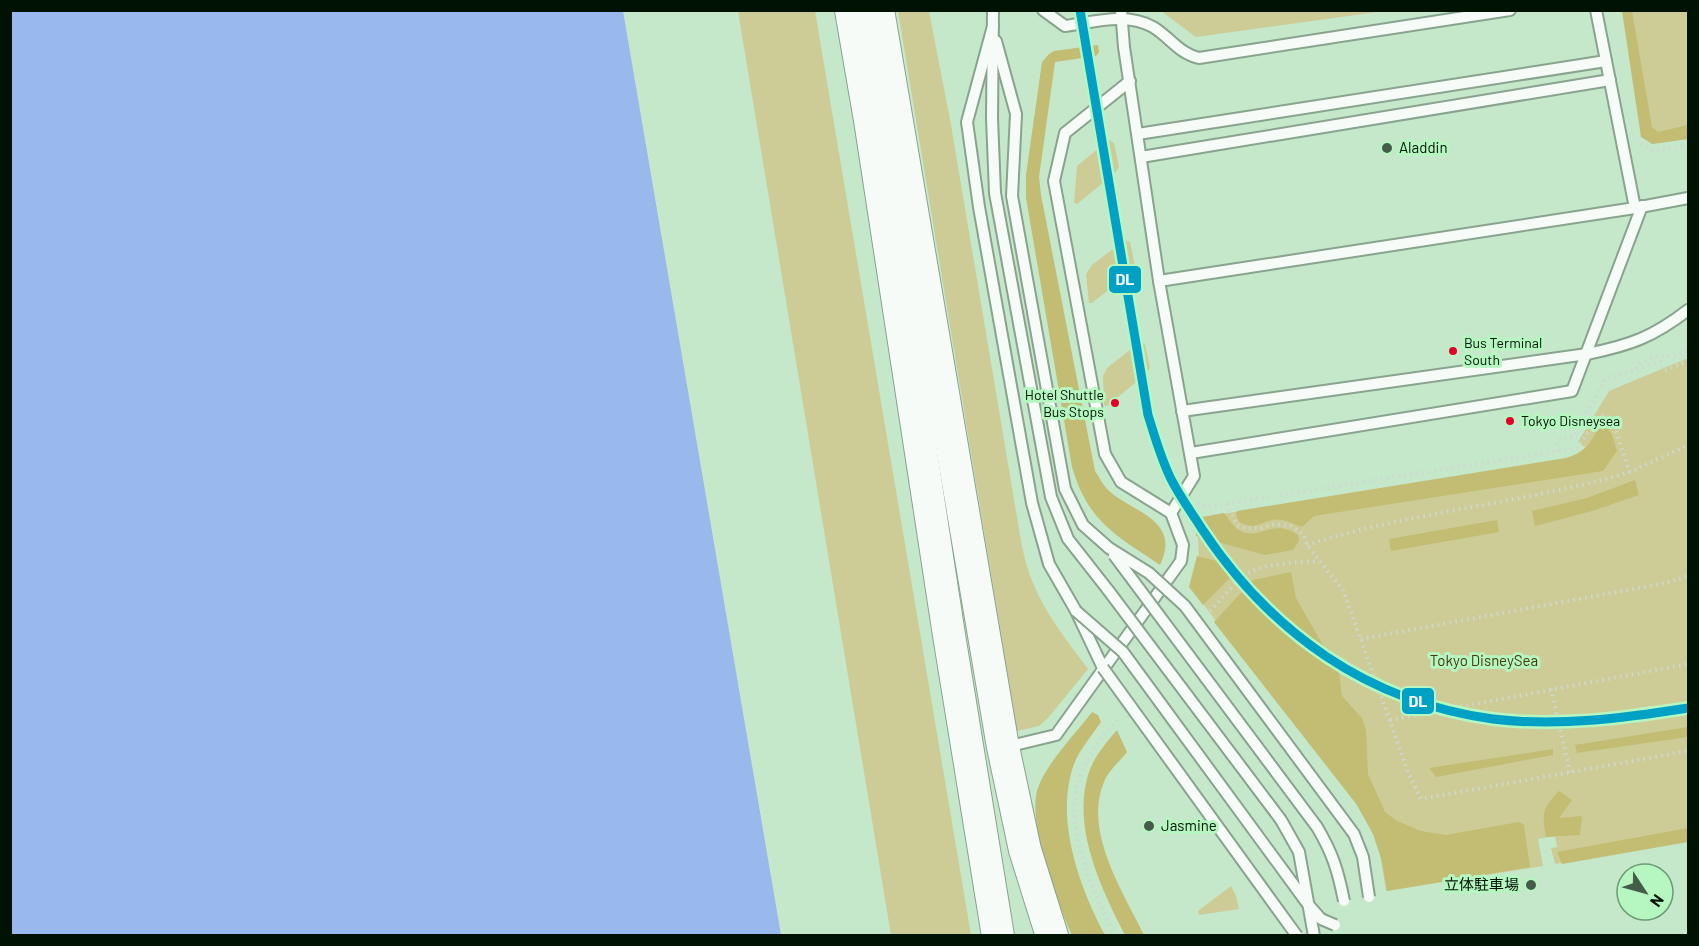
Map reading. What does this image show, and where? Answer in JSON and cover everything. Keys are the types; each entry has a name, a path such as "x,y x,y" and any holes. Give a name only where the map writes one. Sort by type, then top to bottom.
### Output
{"street":[{"path":"851,10 998,936"},
{"path":"878,10 1003,747 1025,850 1052,936"},
{"path":"1003,747 999,835 1014,936"}],"lane":[{"path":"993,10 992,118 995,193 1051,497 1068,539 1144,636 1281,820 1299,852 1314,936"},
{"path":"1043,10 1065,26 1121,14 1154,28 1187,55 1199,58 1510,10"},
{"path":"1191,453 1572,391 1638,207 1596,10"},
{"path":"1121,14 1159,281 1194,476 1171,513"},
{"path":"993,26 1016,114 1012,196 1065,489 1083,525 1109,548 1149,573 1185,606 1354,834 1363,857 1369,897"},
{"path":"993,26 967,122 979,207 1032,503 1049,564 1076,611 1102,668 1297,936"},
{"path":"1138,134 1606,61"},
{"path":"1142,157 1610,80"},
{"path":"1003,747 1056,735 1180,561 1183,545 1171,513 1121,482 1105,454 1054,181 1065,133 1130,81"},
{"path":"1159,281 1689,198"},
{"path":"1182,411 1587,354 1631,344 1664,329 1689,310"},
{"path":"1109,548 1317,827 1337,867 1344,901"},
{"path":"1076,611 1123,652 1307,903 1321,919 1335,925"}],"path":[{"path":"1637,142 1653,151 1689,145"},
{"path":"1635,370 1640,362 1689,350"},
{"path":"1557,451 1557,441 1574,436 1606,378 1661,362 1664,370 1689,361"},
{"path":"1307,545 1349,531 1587,485 1630,472"},
{"path":"1227,504 1237,525 1247,530 1275,524 1292,525 1304,535 1307,545 1343,590 1408,772 1421,799 1689,751"},
{"path":"1208,613 1244,576 1259,569 1319,561"},
{"path":"1361,639 1666,583 1689,576"},
{"path":"1390,720 1689,664"},
{"path":"1551,689 1570,772"},
{"path":"1114,936 1085,867 1076,834 1075,798 1079,778 1088,757 1118,718"}],"green space":[{"path":"738,11 815,11 971,935 891,935"},
{"path":"898,11 929,11 951,125 1022,547 1033,583 1044,606 1088,669 1039,726 1017,731"},
{"path":"1161,11 1385,11 1196,37"},
{"path":"1622,11 1688,11 1688,139 1652,144"},
{"path":"1109,140 1114,143 1119,167 1115,173 1077,204 1074,203 1077,166"},
{"path":"1125,240 1130,242 1135,266 1131,272 1089,303 1086,274 1092,265"},
{"path":"1140,342 1145,344 1150,368 1146,374 1107,406 1104,405 1103,376 1107,368"},
{"name":"Tokyo DisneySea","path":"1688,358 1688,840 1555,864 1551,848 1557,847 1555,836 1538,839 1543,866 1386,891 1381,859 1374,835 1354,800 1190,587 1199,558 1197,518 1595,455 1578,442 1609,391"},
{"path":"1231,886 1239,909 1199,915 1198,911"}],"shaded area":[{"path":"1622,11 1632,11 1652,127 1658,132 1688,125 1688,139 1652,144 1641,137"},
{"path":"1098,45 1099,52 1096,56 1055,62 1039,177 1041,195 1095,471 1108,490 1151,518 1159,527 1164,537 1165,549 1160,565 1117,535 1095,514 1086,501 1072,467 1026,198 1026,175 1042,62 1054,51"},
{"path":"1602,421 1610,431 1617,451 1603,471 1314,516 1302,527 1277,520 1249,525 1239,522 1236,514 1237,511 1566,458 1585,448"},
{"path":"1635,480 1639,495 1592,511 1535,526 1532,511 1587,498"},
{"path":"1224,513 1234,526 1244,532 1251,534 1280,528 1298,535 1299,541 1293,550 1265,555 1196,536 1197,518"},
{"path":"1497,520 1499,532 1391,551 1389,539"},
{"path":"1197,556 1237,566 1238,570 1203,605 1189,587"},
{"path":"1291,572 1296,598 1339,673 1342,696 1362,718 1366,730 1368,774 1385,812 1397,821 1421,831 1446,835 1519,822 1524,825 1530,867 1387,891 1381,858 1373,834 1357,805 1214,622 1253,580"},
{"path":"1092,712 1098,715 1101,722 1074,763 1068,790 1067,811 1073,855 1079,876 1105,935 1072,935 1045,862 1036,821 1035,803 1038,788 1048,769"},
{"path":"1688,727 1688,737 1577,753 1575,745"},
{"path":"1117,730 1127,752 1104,782 1099,801 1098,821 1108,861 1144,935 1125,935 1098,877 1086,835 1084,793 1089,772 1097,756"},
{"path":"1553,749 1553,755 1436,777 1429,768"},
{"path":"1559,791 1572,800 1559,818 1582,816 1580,835 1546,837 1544,822 1546,807"},
{"path":"1688,828 1688,842 1562,864 1557,852"}],"water":[{"path":"10,11 623,11 781,935 11,935"}],"transit line":[{"name":"DL","path":"1080,10 1148,415 1161,456 1175,486 1229,566 1259,600 1291,630 1326,657 1364,679 1404,697 1447,710 1493,719 1542,722 1615,718 1688,708"}],"place":[{"name":"Aladdin","path":"1387,148"},
{"name":"Bus Terminal South","path":"1453,351"},
{"name":"Hotel Shuttle Bus Stops","path":"1115,403"},
{"name":"Tokyo Disneysea","path":"1510,421"},
{"name":"Jasmine","path":"1149,826"},
{"name":"立体駐車場","path":"1531,885"}]}
